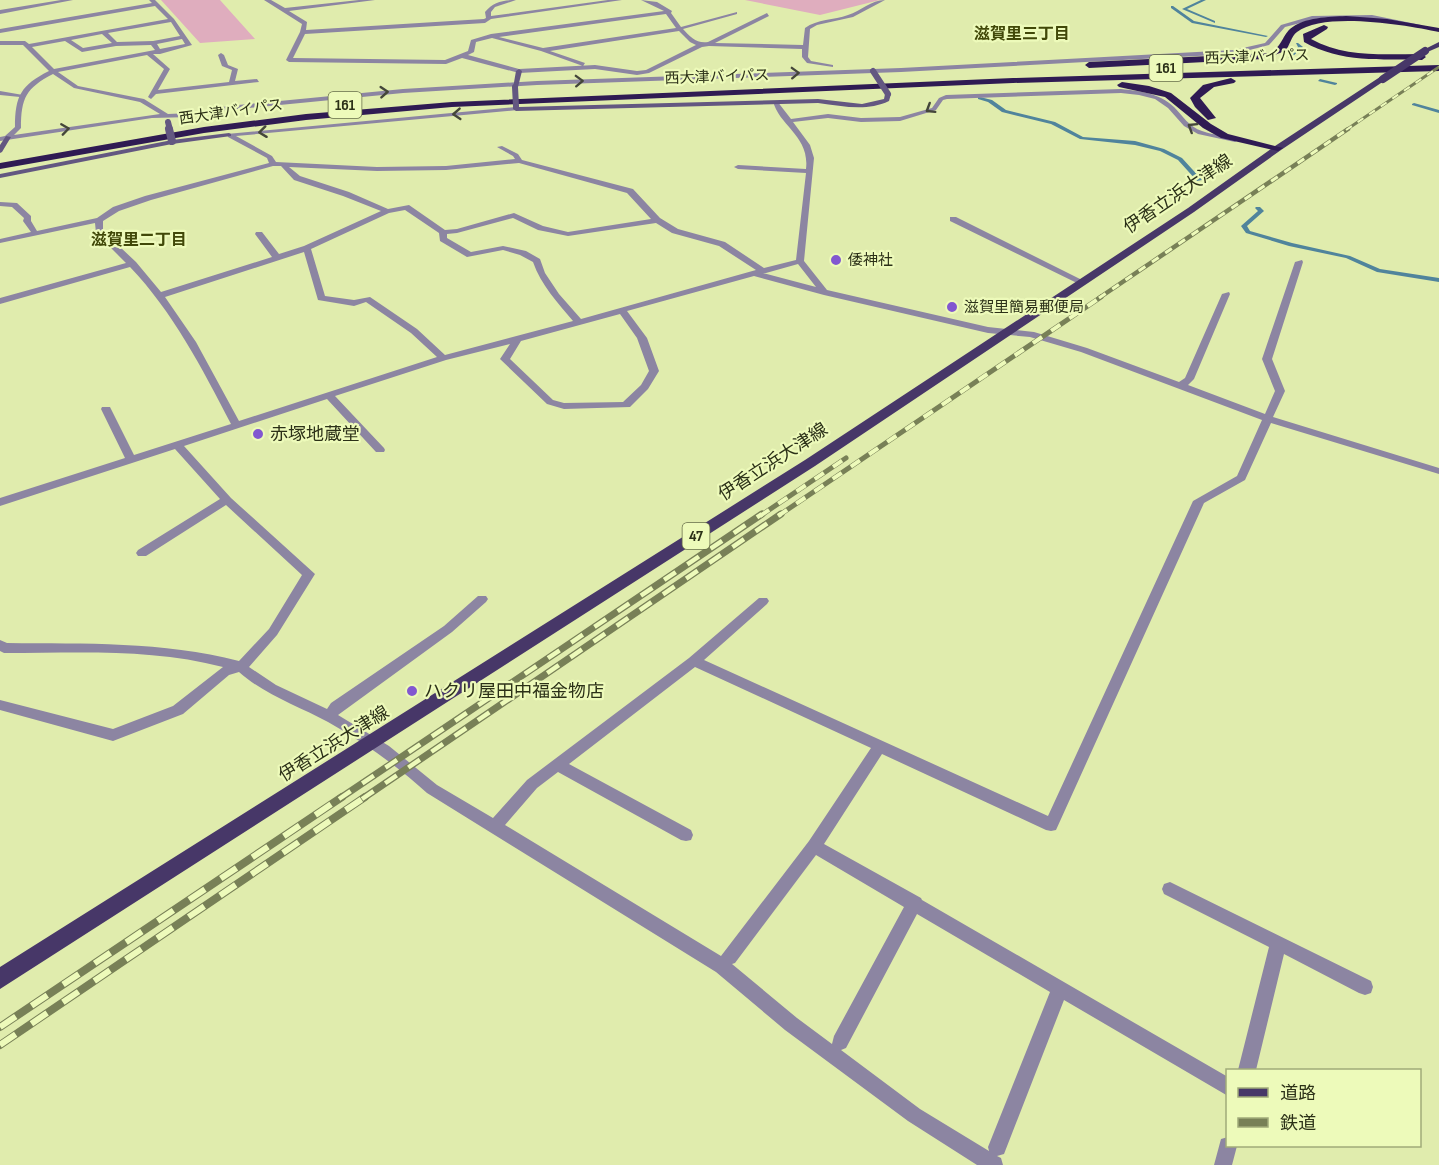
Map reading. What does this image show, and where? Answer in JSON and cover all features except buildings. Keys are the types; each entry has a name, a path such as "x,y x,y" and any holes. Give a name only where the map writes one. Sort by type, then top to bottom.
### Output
{"highway":[{"path":"950,75 1066,66 1251,58 1275,54 1284,48 1289,33 1298,27 1315,22 1365,20 1418,25 1439,31"},
{"path":"1439,31 1385,24 1349,24 1320,28 1306,36 1313,45 1341,53 1439,59"},
{"name":"西大津バイパス","path":"0,157 108,136 239,117 415,98 655,86 1439,59"},
{"path":"1278,148 1231,129 1206,114 1195,98 1202,89 1214,83 1439,69"},
{"name":"西大津バイパス","path":"0,166 114,144 224,127 320,116 499,102 1098,77 1439,69"},
{"path":"653,95 717,97 1120,85 1149,88 1168,95 1207,126 1225,136 1278,148"}],"main road":[{"name":"伊香立浜大津線","path":"0,979 810,463 1191,210 1278,148 1439,44"}],"street":[{"path":"0,12 70,0"},
{"path":"267,0 305,23 289,60 446,62 471,52 473,41 491,36 669,12"},
{"path":"285,10 372,0"},
{"path":"491,36 487,20 488,12 493,6 511,0"},
{"path":"303,32 487,20 619,0"},
{"path":"644,0 660,4 669,12 680,29 693,42 701,45"},
{"path":"0,176 172,142 304,127 516,108 818,100 858,106 878,105 886,100 888,94 873,71 809,62 805,57 808,28 815,24 851,16 882,0"},
{"path":"0,30 153,2 172,20 189,45 53,71 33,81 20,95 18,128 4,138 0,151"},
{"path":"543,50 680,29 735,13"},
{"path":"709,44 767,15"},
{"path":"4,138 336,96 676,77 873,71 1234,52 1252,50 1267,44 1283,26 1330,17 1385,18 1418,25"},
{"path":"0,48 67,40 172,20"},
{"path":"105,33 116,44"},
{"path":"491,36 595,67 676,77"},
{"path":"67,40 82,50 116,44 153,43 185,37"},
{"path":"0,43 26,45 53,71 76,87 120,94 147,103 167,118 172,142"},
{"path":"153,43 160,51"},
{"path":"647,72 701,45 806,47"},
{"path":"147,103 167,69 149,53"},
{"path":"221,55 225,66 235,69 232,83"},
{"path":"463,56 519,71 595,67"},
{"path":"516,108 515,86 519,71"},
{"path":"154,92 257,81"},
{"path":"788,121 828,116 861,120 900,119 928,112 946,97 1120,91 1157,98 1170,107 1186,125 1200,133 1248,142"},
{"path":"0,93 20,95"},
{"path":"775,102 807,145 811,158 800,261 824,292"},
{"path":"229,135 270,157 297,178 346,194 387,211"},
{"path":"500,147 516,155 519,161"},
{"path":"0,241 99,220 116,209 148,198 278,164 376,169 434,168 519,161 630,191 657,220 675,231 722,244 759,272 824,292 987,330 1031,334 1084,350 1269,419 1439,471"},
{"path":"738,167 810,171"},
{"path":"0,204 14,205 28,218 27,221 35,233"},
{"path":"159,296 307,248 387,211 406,207 443,232 457,231 514,214 541,228 568,234 657,220"},
{"path":"953,219 1082,282"},
{"path":"99,220 99,231 133,264 159,296 211,375 237,426"},
{"path":"443,232 443,239 470,255 503,248 523,253 537,261 541,273 556,296 579,322"},
{"path":"259,234 277,257"},
{"path":"307,248 321,298 354,303 368,299 414,331 443,358"},
{"path":"0,502 443,358 517,340 621,309 800,261"},
{"path":"694,661 1051,825 1199,501 1241,478 1269,419 1280,391 1268,359 1299,262"},
{"path":"0,301 133,264"},
{"path":"1181,386 1189,378 1226,294"},
{"path":"517,340 505,358 550,402 564,406 626,405 645,387 654,371 642,338 621,309"},
{"path":"328,394 380,450"},
{"path":"106,409 131,460"},
{"path":"0,705 113,735 178,710 225,671 241,667 273,632 309,574 227,500 178,446"},
{"path":"142,553 227,500"},
{"path":"329,716 336,707 448,629 482,599"},
{"path":"494,827 532,784 694,661 762,601"},
{"path":"0,645 4,648 140,650 220,660 241,667 250,676 309,709 329,716 373,743 409,768 432,789 722,966 791,1024 914,1115 995,1156 1060,988"},
{"path":"729,957 814,846 879,747"},
{"path":"558,765 686,835"},
{"path":"814,846 1226,1086"},
{"path":"1170,889 1365,987"},
{"path":"840,1042 915,903"},
{"path":"1247,1069 1278,944"},
{"path":"1223,1165 1228,1147"}],"shaded area":[{"path":"161,0 220,0 255,39 200,43"},
{"path":"745,0 880,0 820,15"}],"waterway":[{"path":"1204,0 1184,9 1214,22"},
{"path":"1172,7 1193,22 1266,36"},
{"path":"1292,60 1290,57 1301,47 1297,44"},
{"path":"1320,80 1335,84"},
{"path":"980,98 990,101 1004,111 1053,123 1082,138 1135,143 1162,150 1180,159 1199,180"},
{"path":"1414,104 1439,112"},
{"path":"1258,208 1261,211 1244,226 1248,232 1291,245 1348,257 1379,271 1439,280"}],"railway":[{"path":"1346,130 1439,67"},
{"path":"1099,298 1348,129"},
{"path":"778,516 1101,297"},
{"path":"760,516 846,458"},
{"path":"339,799 762,514"},
{"path":"362,799 781,514"},
{"path":"0,1027 342,797"},
{"path":"0,1045 365,797"}],"place":[{"name":"倭神社","path":"836,260"},
{"name":"滋賀里簡易郵便局","path":"952,307"},
{"name":"赤塚地蔵堂","path":"258,434"},
{"name":"ハクリ屋田中福金物店","path":"412,691"}],"district":[{"name":"滋賀里三丁目","path":"1022,34"},
{"name":"滋賀里二丁目","path":"139,240"}]}
